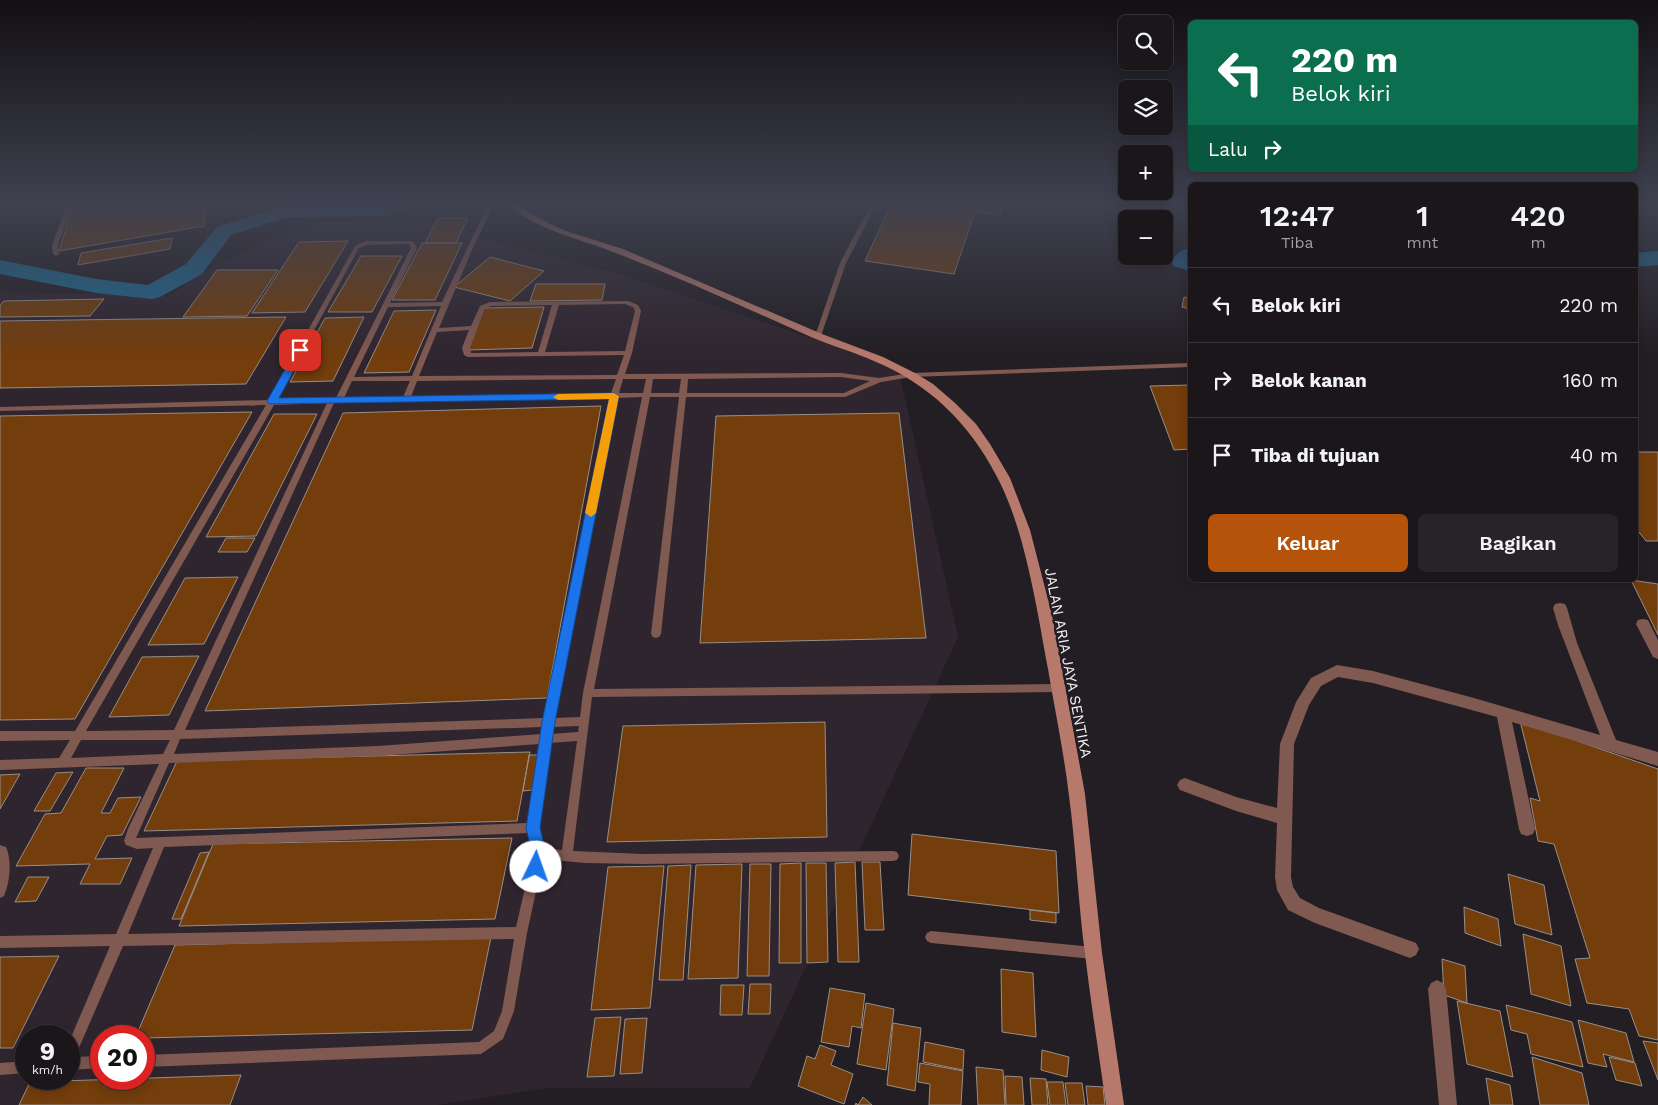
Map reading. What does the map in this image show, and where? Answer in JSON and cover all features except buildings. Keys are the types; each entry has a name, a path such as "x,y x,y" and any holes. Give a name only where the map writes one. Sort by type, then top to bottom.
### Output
{"street":[{"name":"JALAN ARIA JAYA SENTIKA","path":"626,254 818,336 879,359 911,375 944,398 972,427 1004,478 1024,530 1045,615 1078,794 1093,953 1115,1105"},
{"path":"1560,608 1564,625 1592,693 1610,744"},
{"path":"1643,624 1658,653"},
{"path":"1410,949 1315,915 1294,904 1285,890 1283,877 1287,744 1303,702 1316,682 1328,674 1344,672 1373,677 1503,712 1658,759"},
{"path":"1503,712 1527,829"},
{"path":"1185,785 1236,804 1285,818"},
{"path":"1437,989 1448,1105"}],"lane":[{"path":"62,764 272,401 353,254"},
{"path":"411,254 349,379 335,400 167,757 130,841 137,844 533,828"},
{"path":"406,399 444,304 467,254"},
{"path":"818,336 849,254"},
{"path":"155,1061 481,1048 499,1035 508,1011 521,933 539,853 533,828 548,722 614,396 628,353 638,311 636,306 626,302 490,304 482,307 466,348 468,355 628,353"},
{"path":"541,355 556,303"},
{"path":"385,305 444,304"},
{"path":"434,330 473,328"},
{"path":"0,409 272,401 648,395 845,395 879,380 911,375 1188,365"},
{"path":"349,379 841,375 879,380"},
{"path":"656,634 685,376"},
{"path":"567,855 588,694 650,377"},
{"path":"588,694 1058,688"},
{"path":"0,736 78,734 124,736 179,735 584,721"},
{"path":"0,765 62,764 167,757 378,751 582,736"},
{"path":"80,1030 161,842"},
{"path":"0,850 2,851 4,872 0,892"},
{"path":"539,853 585,858 643,860 894,856"},
{"path":"0,942 521,933"},
{"path":"931,937 1093,953"},
{"path":"0,1069 15,1068"}],"shaded area":[{"path":"241,254 538,254 620,274 898,367 958,637 750,1088 547,1088 437,1105 0,1105 0,290 5,292 168,296 214,265"}],"waterway":[{"path":"0,267 96,286 152,292 194,269 206,254"},
{"path":"1188,256 1182,261 1188,263"},
{"path":"1638,260 1658,258"}],"slow traffic":[{"path":"558,397 614,396 591,513"}],"route":[{"path":"300,350 272,401 614,396 548,722 533,828 539,853 536,867"}]}
